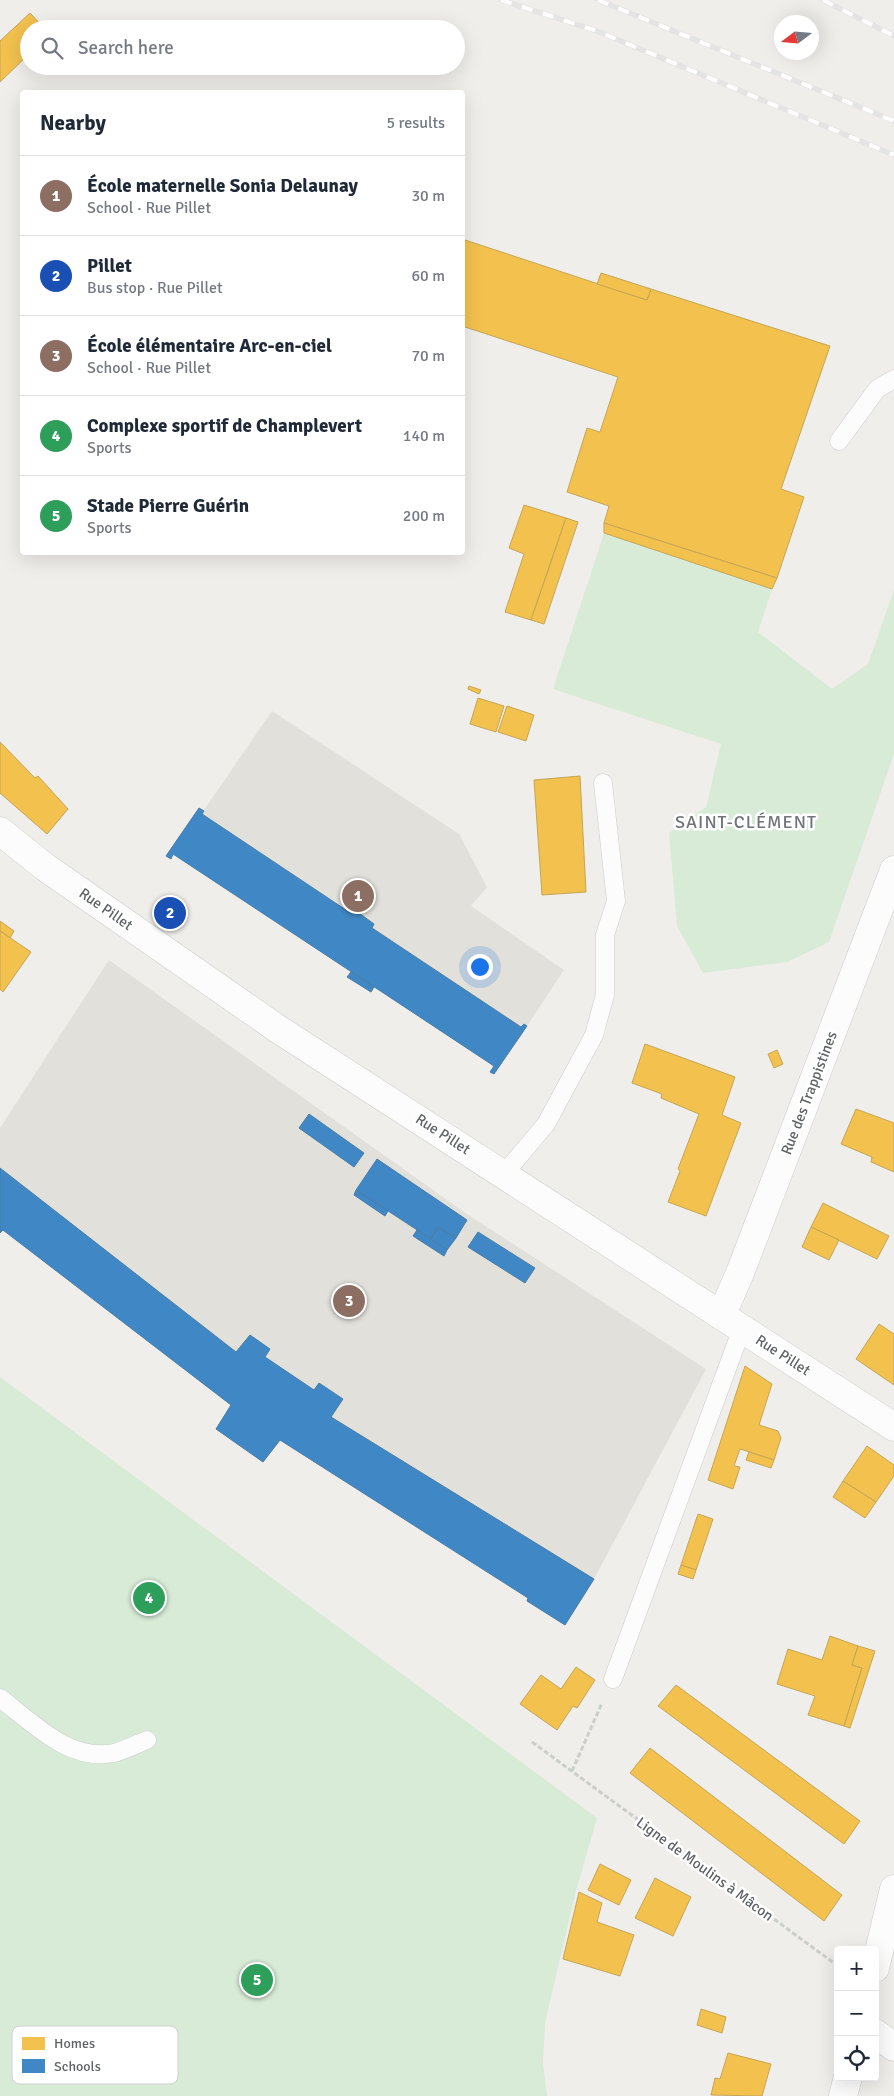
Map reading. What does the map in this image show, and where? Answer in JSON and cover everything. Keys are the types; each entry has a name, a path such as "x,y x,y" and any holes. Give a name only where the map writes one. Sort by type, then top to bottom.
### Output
{"street":[{"name":"Rue Pillet","path":"0,831 45,867 278,1028 894,1426"},
{"name":"Rue des Trappistines","path":"732,1321 886,917 894,870"},
{"path":"879,1951 894,1889"},
{"path":"879,2036 894,2047"},
{"path":"843,2096 847,2081"}],"lane":[{"path":"840,441 877,389 894,379"},
{"path":"504,1174 546,1124 594,1035 606,995 605,935 616,901 603,783"},
{"path":"613,1679 732,1321"},
{"path":"0,1698 62,1745 93,1754 115,1752 147,1740"}],"path":[{"path":"572,1771 613,1679"},
{"name":"Ligne de Moulins à Mâcon","path":"532,1742 834,1963"}],"shaded area":[{"path":"272,711 459,834 487,887 471,906 564,970 527,1026 490,1072 493,1066 375,987 371,992 347,977 351,972 173,854 166,856 199,808 204,810"},
{"path":"109,960 467,1214 706,1369 594,1579 565,1625 527,1601 528,1598 281,1440 263,1462 216,1429 231,1405 4,1230 0,1233 0,1128"}],"green space":[{"path":"604,533 772,589 758,632 832,689 868,664 894,590 894,754 829,942 787,962 703,973 677,926 669,833 706,807 721,744 553,689"},
{"path":"0,1377 597,1818 576,1891 545,2023 543,2064 547,2096 0,2096"}],"building: Homes":[{"path":"30,13 37,20 22,20"},
{"path":"20,22 20,63 0,82 0,41"},
{"path":"465,240 647,300 651,289 830,346 781,489 804,497 777,578 604,523 609,506 567,492 587,428 600,432 618,377 465,327"},
{"path":"601,273 651,289 647,300 597,284"},
{"path":"524,505 566,518 531,620 505,612 524,554 509,548"},
{"path":"566,518 578,522 544,624 531,620"},
{"path":"604,523 777,578 772,589 604,533"},
{"path":"469,686 481,690 479,694 468,689"},
{"path":"478,698 504,706 496,732 470,724"},
{"path":"507,706 534,715 526,741 498,732"},
{"path":"0,742 35,778 38,776 68,809 47,834 0,793"},
{"path":"580,776 586,892 542,895 534,780"},
{"path":"0,921 14,931 10,938 0,931"},
{"path":"0,931 31,952 3,992 0,989"},
{"path":"645,1044 735,1077 722,1115 741,1123 706,1216 668,1202 680,1171 678,1169 699,1114 661,1098 662,1094 632,1083"},
{"path":"777,1050 783,1064 774,1068 768,1054"},
{"path":"856,1109 894,1123 894,1172 871,1162 872,1157 841,1144"},
{"path":"823,1203 889,1236 877,1259 811,1227"},
{"path":"811,1227 839,1240 829,1260 802,1247"},
{"path":"879,1324 894,1334 894,1385 856,1359"},
{"path":"745,1366 772,1384 759,1425 778,1431 781,1438 774,1460 740,1449 734,1466 740,1467 733,1489 708,1480"},
{"path":"867,1446 894,1465 894,1476 876,1502 843,1481"},
{"path":"749,1452 774,1460 771,1468 746,1460"},
{"path":"843,1481 876,1502 865,1518 833,1497"},
{"path":"698,1514 713,1519 696,1570 681,1565"},
{"path":"681,1565 696,1570 693,1579 678,1574"},
{"path":"830,1636 858,1646 852,1665 862,1668 844,1726 808,1715 815,1696 777,1684 788,1649 822,1660"},
{"path":"858,1646 875,1651 850,1728 844,1726 862,1668 852,1665"},
{"path":"576,1667 595,1680 577,1708 573,1706 557,1730 520,1704 541,1675 561,1689"},
{"path":"676,1685 860,1821 844,1844 658,1706"},
{"path":"650,1748 842,1895 824,1921 630,1773"},
{"path":"600,1864 631,1880 619,1905 588,1890"},
{"path":"655,1878 691,1897 673,1936 635,1918"},
{"path":"579,1892 602,1903 597,1922 634,1935 620,1976 563,1959"},
{"path":"701,2009 726,2017 722,2033 697,2025"},
{"path":"728,2053 771,2064 762,2096 711,2095 715,2078 720,2079"}],"building: Schools":[{"path":"199,808 204,811 202,814 349,912 352,908 374,924 372,928 521,1027 524,1024 527,1026 494,1074 490,1072 494,1066 173,854 171,859 166,856"},
{"path":"351,972 374,987 371,992 347,977"},
{"path":"309,1114 364,1153 354,1167 299,1128"},
{"path":"377,1159 467,1220 456,1238 438,1227 431,1239 356,1190"},
{"path":"0,1168 236,1352 250,1335 270,1349 265,1357 314,1390 319,1383 343,1399 331,1417 594,1579 565,1625 527,1601 528,1598 280,1440 263,1462 216,1429 231,1405 3,1230 0,1233"},
{"path":"356,1190 388,1211 385,1216 354,1195"},
{"path":"438,1227 456,1238 447,1250 431,1239"},
{"path":"417,1230 447,1250 444,1256 413,1236"},
{"path":"478,1232 535,1268 525,1283 468,1247"}],"railway":[{"path":"501,0 597,31 894,155"},
{"path":"598,0 894,121"},
{"path":"823,0 894,36"}],"place":[{"name":"École maternelle Sonia Delaunay","path":"358,896"},
{"name":"Pillet","path":"170,913"},
{"name":"École élémentaire Arc-en-ciel","path":"349,1301"},
{"name":"Complexe sportif de Champlevert","path":"149,1598"},
{"name":"Stade Pierre Guérin","path":"257,1980"}],"district":[{"name":"SAINT-CLÉMENT","path":"746,822"}]}
